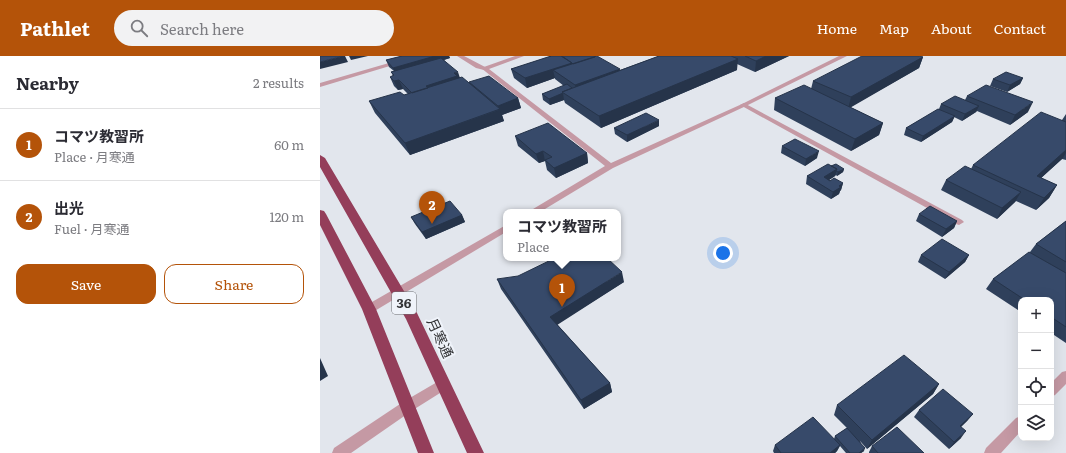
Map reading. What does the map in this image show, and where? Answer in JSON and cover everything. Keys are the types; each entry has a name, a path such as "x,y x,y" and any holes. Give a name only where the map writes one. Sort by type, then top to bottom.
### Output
{"highway":[{"name":"月寒通","path":"320,158 412,317 476,453"},
{"name":"36","path":"320,214 370,309 426,453"}],"street":[{"path":"320,85 420,56"},
{"path":"460,56 478,67 484,68 522,56"},
{"path":"538,209 610,166 744,105 844,56"},
{"path":"484,68 610,166"},
{"path":"744,105 959,222"},
{"path":"370,309 503,230"},
{"path":"1054,388 1066,376"},
{"path":"339,453 408,406 444,384"},
{"path":"991,453 1018,425"}],"building":[{"path":"320,56 344,56 320,62"},
{"path":"402,56 435,56 393,68 386,60"},
{"path":"551,56 561,56 572,63 525,78 511,69"},
{"path":"562,56 594,56 595,57 573,64"},
{"path":"597,56 620,69 575,85 553,70"},
{"path":"659,56 731,56 738,59 599,116 562,92"},
{"path":"745,56 766,56 756,61"},
{"path":"862,56 923,57 851,97 813,81"},
{"path":"441,58 458,72 454,73 457,76 426,86 428,88 412,93 399,80 394,81 390,77 394,75 391,72"},
{"path":"1006,72 1023,78 1010,85 993,79"},
{"path":"489,76 518,98 498,106 469,82"},
{"path":"462,77 500,109 405,143 369,101 400,92 404,95"},
{"path":"567,84 572,88 549,99 542,94"},
{"path":"804,85 883,123 855,139 775,98"},
{"path":"986,85 1033,102 1015,115 967,96"},
{"path":"955,96 979,106 965,114 941,104"},
{"path":"938,109 955,116 923,136 906,128"},
{"path":"1041,112 1066,122 1066,150 1037,176 1057,185 1044,198 973,165"},
{"path":"646,113 659,120 627,135 614,128"},
{"path":"548,123 587,153 554,168 545,160 552,157 543,151 536,154 515,136"},
{"path":"795,139 819,151 806,159 782,146"},
{"path":"828,164 837,169 824,177 830,181 834,178 843,183 839,186 841,187 833,192 807,176"},
{"path":"836,164 844,169 838,172 836,171 837,169 831,166"},
{"path":"965,166 1021,192 1002,208 946,180"},
{"path":"450,201 462,215 422,232 411,217"},
{"path":"930,206 957,221 946,229 919,214"},
{"path":"1066,221 1066,262 1036,244"},
{"path":"942,239 969,255 949,272 921,255"},
{"path":"1029,252 1066,273 1066,327 1054,319 1054,297 1020,297 993,279"},
{"path":"549,261 610,261 622,272 550,317 610,383 581,400 497,279 518,276"},
{"path":"904,355 939,384 872,440 837,405"},
{"path":"943,389 973,414 960,426 966,431 954,442 919,410"},
{"path":"813,417 840,445 830,453 781,453 775,445"},
{"path":"897,427 924,453 878,453 872,446"},
{"path":"847,428 865,448 859,453 850,453 835,436"}],"place":[{"name":"出光","path":"432,224"},
{"name":"コマツ教習所","path":"562,307"}]}
